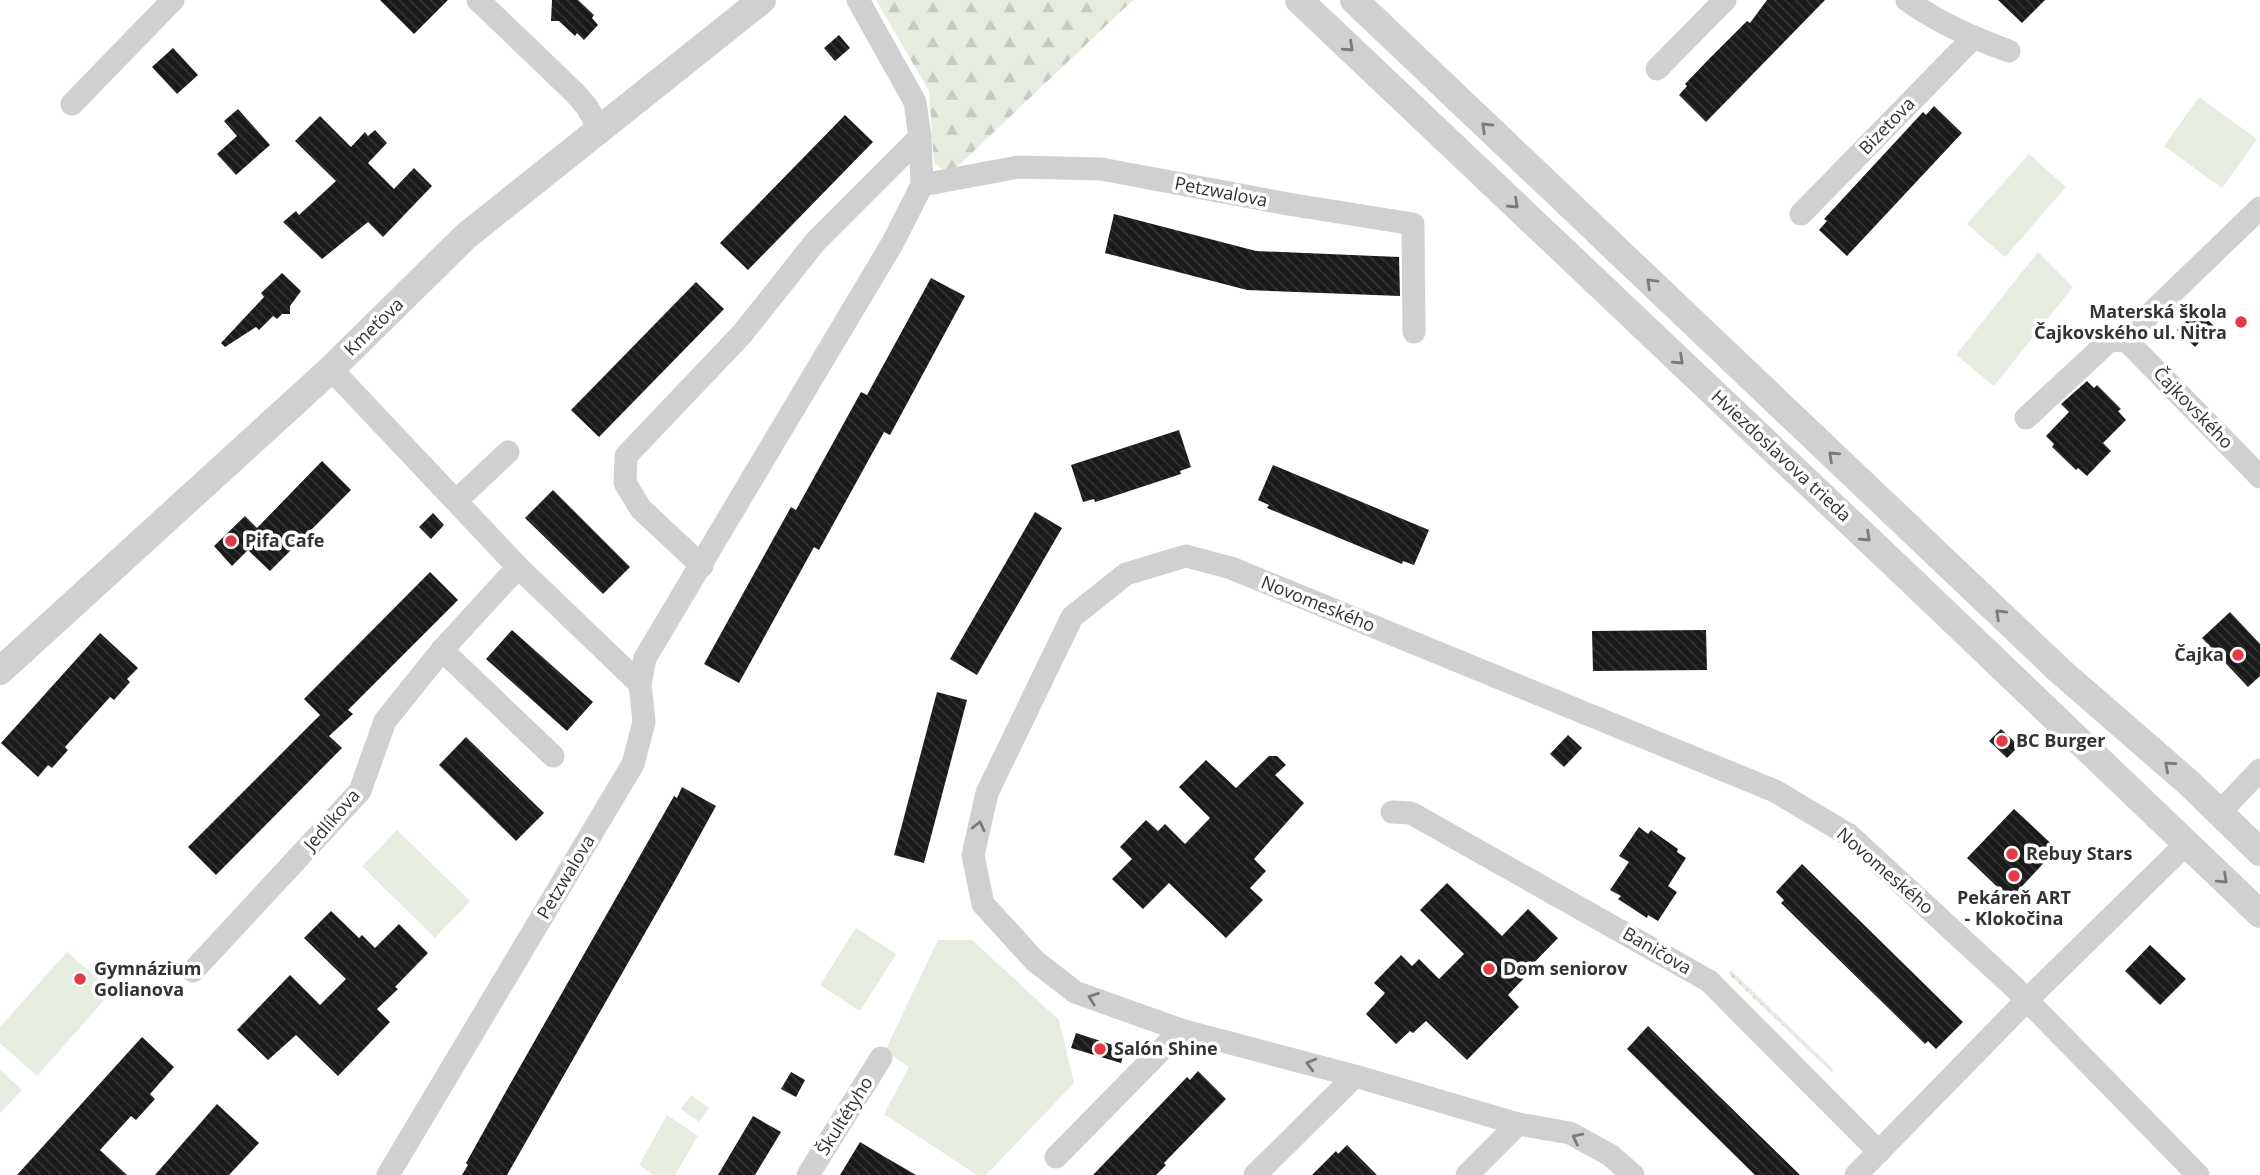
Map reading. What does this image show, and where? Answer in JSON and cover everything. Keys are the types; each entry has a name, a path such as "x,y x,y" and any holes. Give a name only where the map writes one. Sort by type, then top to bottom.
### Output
{"street":[{"path":"72,104 173,0"},
{"path":"478,0 575,93 587,107 600,130"},
{"name":"Kmeťova","path":"0,671 331,369 466,236 762,0"},
{"name":"Petzwalova","path":"388,1175 633,764 644,722 640,684 645,658 892,244 922,185 915,102 858,0"},
{"name":"Hviezdoslavova trieda","path":"1299,0 2260,914"},
{"name":"Hviezdoslavova trieda","path":"1354,0 2059,670 2220,812 2260,852"},
{"path":"1657,69 1725,0"},
{"path":"1907,0 1973,38 2009,51"},
{"name":"Bizetova","path":"1801,215 1973,38"},
{"path":"702,566 641,509 625,483 626,456 742,334 816,241 920,137"},
{"name":"Petzwalova","path":"922,185 1018,167 1101,169 1413,224 1414,332"},
{"path":"2026,418 2109,341 2126,340 2260,208"},
{"name":"Čajkovského","path":"2126,340 2260,477"},
{"path":"331,369 518,567 640,684"},
{"path":"457,500 508,452"},
{"name":"Novomeského","path":"1633,1175 1610,1155 1570,1133 1518,1124 1355,1076 1181,1030 1075,992 1035,961 983,904 973,855 987,793 1072,617 1126,574 1186,556 1231,568 1775,791 1849,835 2027,1000 2198,1175"},
{"name":"Jedlíkova","path":"193,971 360,791 385,721 442,650 518,567"},
{"path":"442,650 553,756"},
{"path":"1856,1175 2027,1000 2260,770"},
{"name":"Baničova","path":"1392,812 1411,813 1709,981 1879,1152"},
{"path":"1056,1157 1181,1030"},
{"name":"Škultétyho","path":"808,1175 881,1058"},
{"path":"1255,1175 1355,1076"},
{"path":"1467,1175 1518,1124"}],"green space":[{"path":"876,0 1133,0 955,169 942,169 934,163 929,91"},
{"path":"2199,97 2257,139 2222,188 2164,146"},
{"path":"2029,154 2066,187 2005,257 1967,224"},
{"path":"2038,252 2073,287 1994,386 1956,355"},
{"path":"397,830 470,901 435,938 362,866"},
{"path":"856,928 896,954 860,1011 820,985"},
{"path":"938,940 972,940 1059,1020 1074,1083 986,1175 977,1175 884,1114 909,1067 885,1051"},
{"path":"67,952 112,991 37,1076 0,1043 0,1027"},
{"path":"1731,970 1833,1069 1832,1073 1730,975"},
{"path":"0,1070 22,1090 0,1113"},
{"path":"691,1095 709,1108 699,1122 681,1109"},
{"path":"667,1115 698,1136 675,1175 653,1175 639,1165"}],"building":[{"path":"380,0 448,0 414,34"},
{"path":"552,0 578,0 594,15 592,18 598,25 584,40 577,33 575,36 559,21 551,21"},
{"path":"1767,0 1825,0 1706,122 1679,95 1687,86 1685,84 1708,60 1747,21 1750,23"},
{"path":"1998,0 2045,0 2022,23"},
{"path":"839,35 850,48 835,61 824,48"},
{"path":"173,48 198,75 177,94 152,67"},
{"path":"1934,106 1962,133 1847,256 1819,230 1827,221 1824,219 1923,112 1926,115"},
{"path":"238,109 270,145 236,175 217,154 237,136 224,121"},
{"path":"845,115 873,142 748,270 720,243"},
{"path":"320,116 351,147 365,132 368,136 375,130 387,143 368,163 394,189 414,168 432,186 383,237 368,222 322,259 283,222 296,211 299,215 336,181 295,141"},
{"path":"1114,214 1256,251 1399,257 1400,296 1247,290 1105,253"},
{"path":"282,273 301,291 290,306 290,314 282,314 277,319 273,316 259,330 256,327 225,347 221,343 264,297 261,293"},
{"path":"931,278 965,296 890,435 884,432 819,550 814,547 739,683 704,664 791,507 796,510 861,392 867,395"},
{"path":"696,282 724,309 599,437 571,410"},
{"path":"2197,310 2214,326 2195,347 2177,330"},
{"path":"2087,381 2094,388 2097,385 2121,409 2118,411 2126,420 2103,443 2111,451 2087,476 2078,468 2076,470 2052,447 2054,444 2046,436 2069,412 2061,404"},
{"path":"1179,430 1191,467 1180,471 1181,474 1108,498 1083,502 1071,465"},
{"path":"322,461 351,490 270,571 248,550 232,566 214,546 245,516 257,528"},
{"path":"1273,465 1429,530 1414,565 1403,561 1402,564 1267,508 1269,505 1258,500"},
{"path":"553,490 630,567 603,594 525,518"},
{"path":"1035,512 1062,528 977,675 950,659"},
{"path":"433,513 444,525 431,539 419,527"},
{"path":"430,572 458,600 348,710 353,714 329,736 342,748 216,875 188,847 320,715 304,699"},
{"path":"2230,612 2260,644 2260,676 2248,687 2202,638"},
{"path":"512,630 593,702 567,731 486,659"},
{"path":"1706,630 1707,670 1593,671 1592,631"},
{"path":"100,633 138,668 127,679 130,682 114,700 110,697 65,747 68,750 52,768 48,765 38,777 1,743"},
{"path":"937,692 967,700 924,863 894,855"},
{"path":"2001,729 2019,746 2007,758 1989,741"},
{"path":"1568,735 1582,748 1564,767 1550,754"},
{"path":"466,737 544,813 516,841 439,765"},
{"path":"1269,756 1277,756 1286,765 1275,775 1304,803 1254,859 1266,871 1250,888 1263,900 1226,938 1169,883 1143,909 1112,879 1132,859 1120,847 1146,820 1158,831 1165,824 1185,844 1210,818 1179,787 1206,760 1236,788"},
{"path":"682,787 716,806 673,884 507,1175 462,1175 509,1086 674,796 677,798"},
{"name":"Rebuy Stars","path":"2014,809 2057,849 2010,899 1967,858"},
{"path":"1639,827 1648,834 1651,830 1686,858 1668,886 1677,892 1658,921 1648,915 1647,918 1618,899 1621,896 1610,890 1629,862 1619,856"},
{"path":"1802,864 1963,1022 1936,1049 1928,1041 1925,1044 1781,903 1784,900 1776,892"},
{"name":"Dom seniorov","path":"1447,883 1502,936 1528,909 1558,938 1525,972 1528,974 1508,995 1519,1007 1467,1060 1426,1021 1396,1044 1366,1014 1385,993 1374,983 1401,955 1412,966 1419,959 1439,979 1464,954 1420,910"},
{"path":"331,911 359,938 362,935 375,948 399,924 428,953 377,1009 390,1022 338,1076 296,1035 268,1060 237,1030 290,975 320,1005 346,979 304,938"},
{"path":"2150,945 2186,979 2160,1005 2125,971"},
{"path":"1648,1026 1800,1175 1755,1175 1627,1049"},
{"path":"1076,1033 1125,1049 1121,1063 1071,1048"},
{"path":"142,1037 174,1067 150,1094 155,1099 136,1120 131,1116 100,1150 127,1175 17,1175"},
{"path":"1198,1071 1226,1099 1164,1163 1166,1165 1156,1175 1093,1175 1187,1077 1190,1080"},
{"path":"791,1072 805,1080 796,1097 781,1089"},
{"path":"217,1104 259,1143 229,1175 155,1175"},
{"path":"753,1116 781,1132 755,1175 718,1175"},
{"path":"860,1142 885,1157 916,1175 840,1175"},
{"path":"1347,1145 1377,1175 1312,1175 1336,1151 1338,1154"}],"place":[{"name":"Materská škola Čajkovského ul. Nitra","path":"2241,322"},
{"name":"Pifa Cafe","path":"231,541"},
{"name":"Čajka","path":"2238,655"},
{"name":"BC Burger","path":"2002,741"},
{"name":"Rebuy Stars","path":"2012,854"},
{"name":"Pekáreň ART - Klokočina","path":"2014,876"},
{"name":"Dom seniorov","path":"1489,969"},
{"name":"Gymnázium Golianova","path":"80,979"},
{"name":"Salón Shine","path":"1100,1049"}]}
